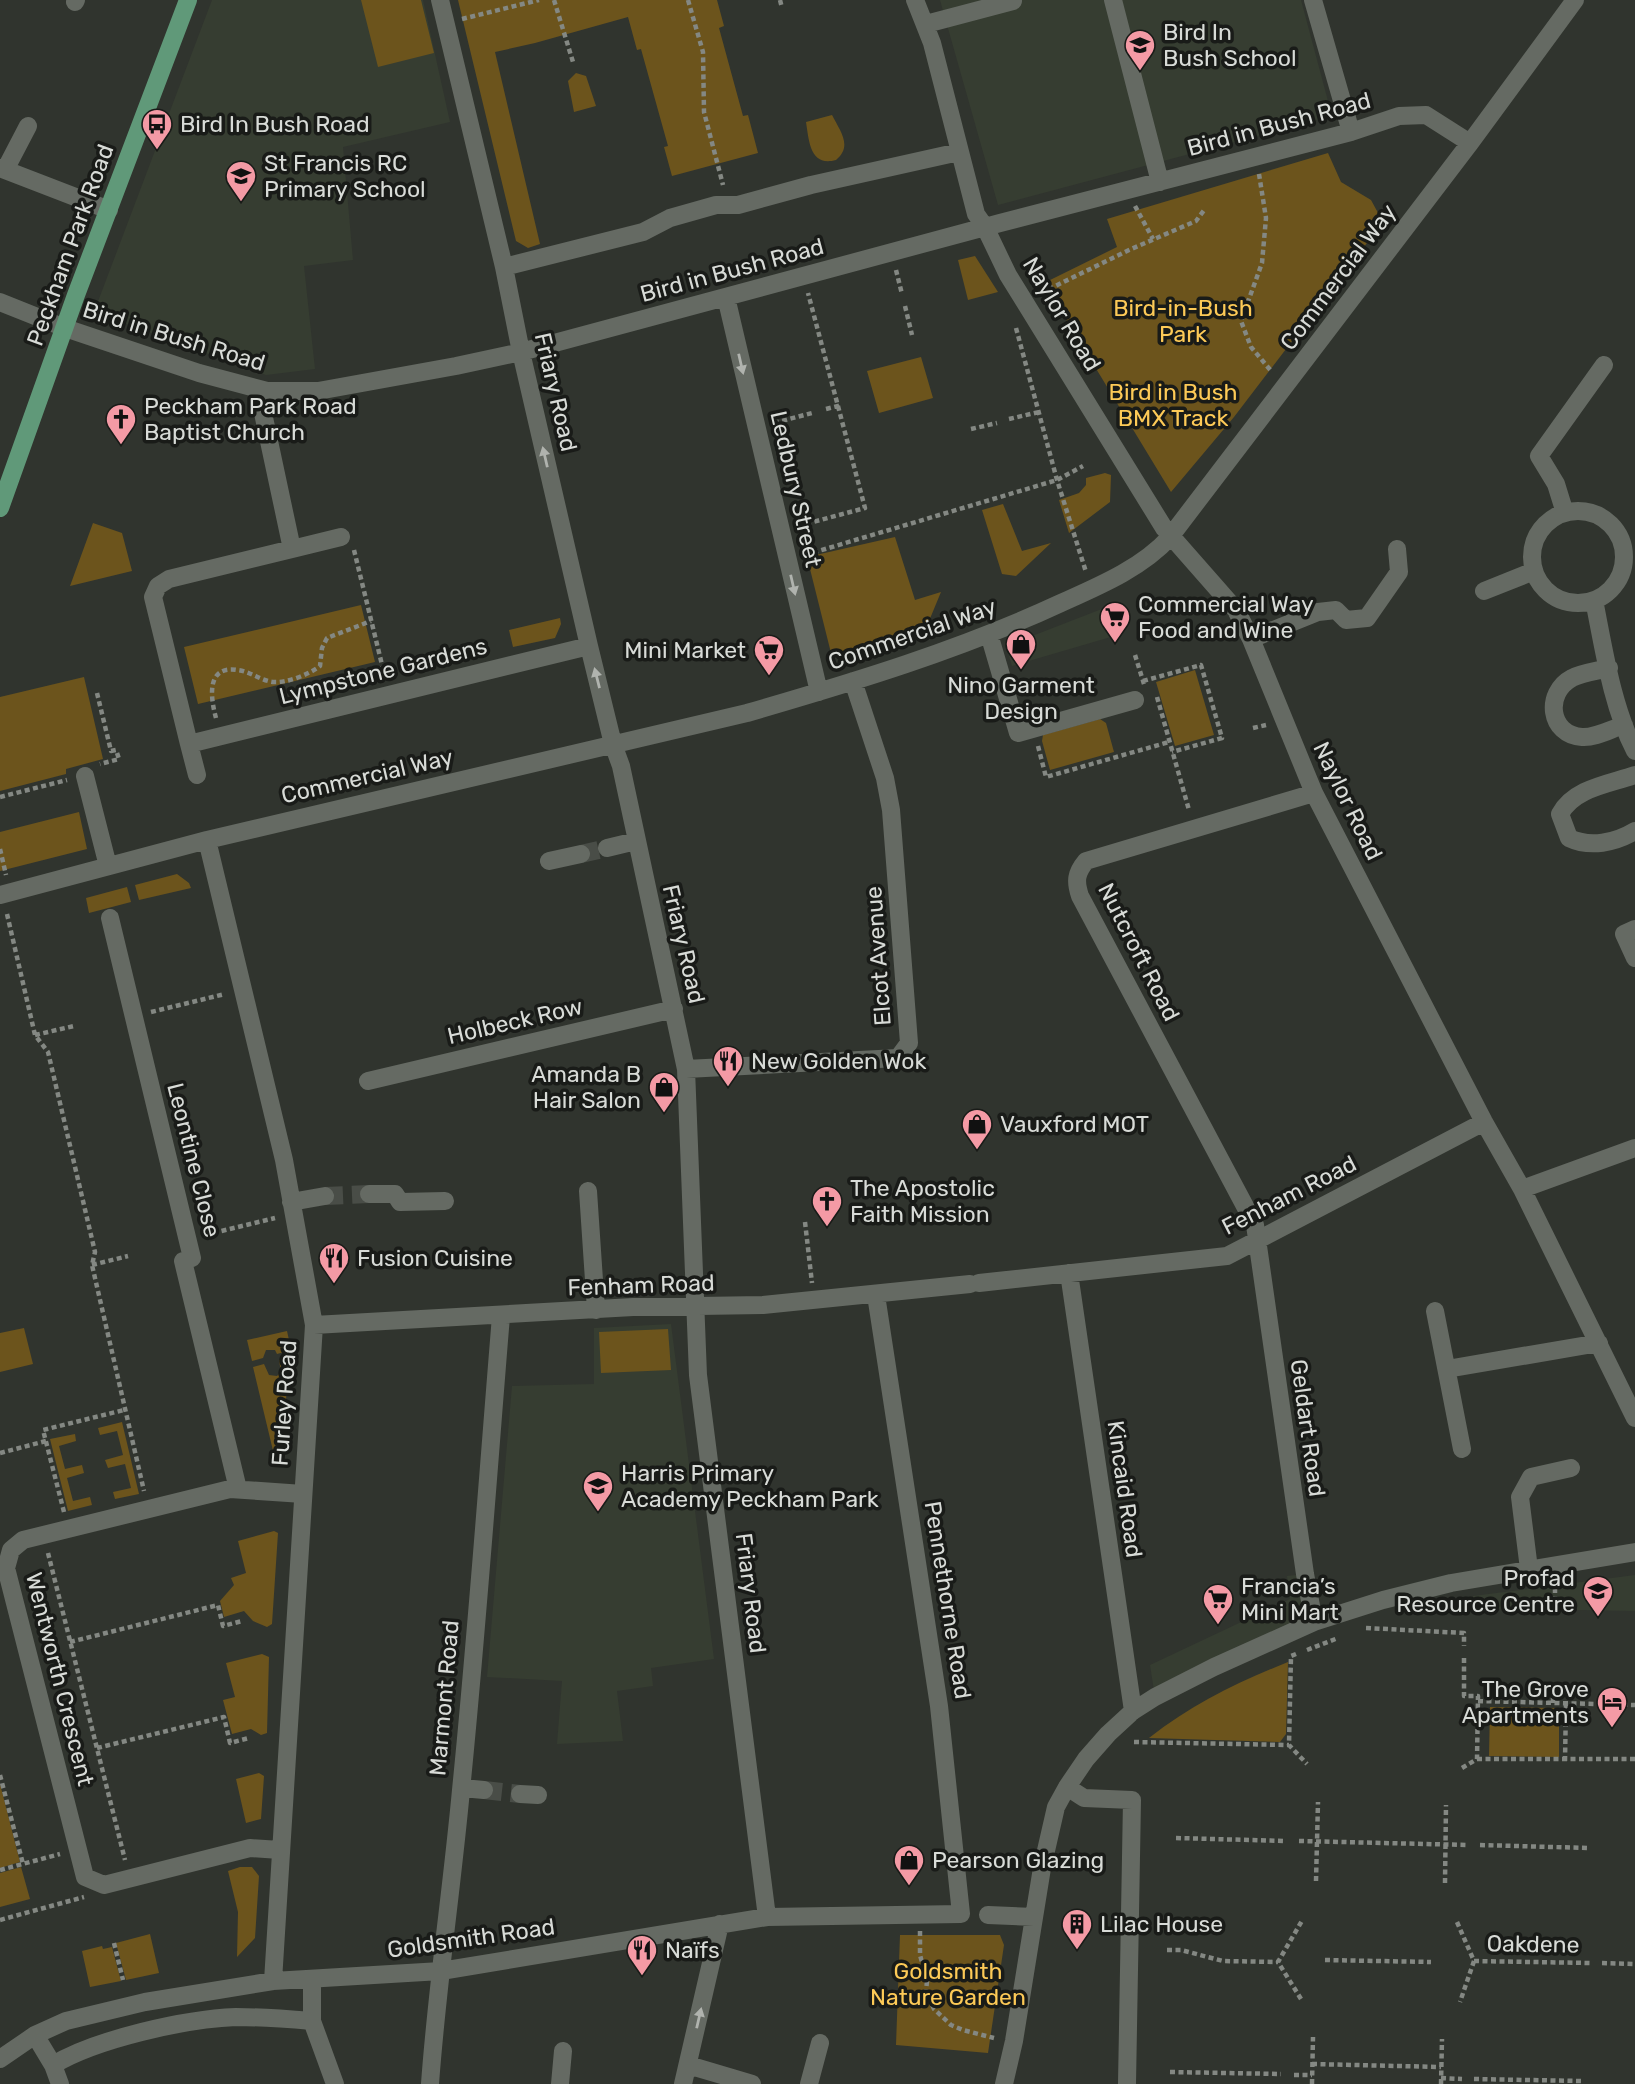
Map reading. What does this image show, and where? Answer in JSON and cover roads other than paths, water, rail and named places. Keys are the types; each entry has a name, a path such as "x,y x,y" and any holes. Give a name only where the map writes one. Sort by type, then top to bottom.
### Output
{"main road":[{"name":"Peckham Park Road","path":"0,508 188,0"}],"street":[{"name":"Friary Road","path":"440,0 504,267 589,646 621,766 686,1069 698,1375 768,1917"},
{"name":"Naylor Road","path":"915,0 926,24 976,214 1008,275 1170,537 1236,610 1251,639 1314,793 1484,1122 1522,1189 1635,1418"},
{"path":"1113,0 1160,182"},
{"path":"1313,0 1351,132"},
{"name":"Commercial Way","path":"1,894 207,840 723,719 819,692 989,634 1092,589 1141,561 1170,537 1470,143 1575,0"},
{"path":"926,24 1013,1"},
{"name":"Bird in Bush Road","path":"0,302 65,328 199,373 267,391 318,391 521,352 1351,132 1399,116 1426,115 1470,143"},
{"path":"28,125 3,169 109,210"},
{"path":"504,267 643,232 670,218 716,205 738,205 811,185 959,152"},
{"name":"Ledbury Street","path":"726,297 819,692"},
{"path":"1565,513 1556,484 1539,456 1604,365"},
{"path":"267,391 263,413 292,549"},
{"path":"1580,511 1596,515 1609,523 1619,535 1624,551 1618,581 1608,593 1594,600 1580,604 1551,595 1534,571 1532,556 1535,542 1547,524 1565,513 1580,511"},
{"path":"197,775 153,597 158,586 169,579 341,537"},
{"path":"1251,639 1318,612 1336,610 1346,620 1367,618 1399,572 1397,549"},
{"path":"1483,591 1534,571"},
{"path":"1594,600 1624,725 1635,751"},
{"path":"989,634 1018,733 1141,698"},
{"name":"Lympstone Gardens","path":"189,744 589,646"},
{"path":"1609,668 1572,678 1564,685 1553,703 1554,716 1558,726 1566,733 1583,737 1624,725"},
{"name":"Elcot Avenue","path":"686,1069 898,1058 909,1043 891,810 885,778 853,681"},
{"path":"1635,775 1584,792 1567,802 1560,814 1569,838 1583,845 1619,839 1635,831"},
{"path":"85,776 108,866"},
{"name":"Nutcroft Road","path":"1257,1241 1255,1225 1080,896 1076,883 1078,870 1086,861 1314,793"},
{"name":"Furley Road","path":"207,840 284,1160 314,1325 273,1981"},
{"path":"607,848 636,842"},
{"path":"549,861 581,854"},
{"name":"Leontine Close","path":"110,918 192,1258 183,1261 238,1489"},
{"path":"1635,929 1624,934 1635,958"},
{"name":"Holbeck Row","path":"368,1081 674,1009"},
{"name":"Fenham Road","path":"314,1325 814,1301 1227,1256 1484,1122"},
{"path":"1522,1189 1635,1148"},
{"path":"588,1191 596,1310"},
{"path":"369,1194 395,1194 400,1202 445,1201"},
{"path":"292,1208 324,1196"},
{"name":"Geldart Road","path":"1257,1241 1314,1622"},
{"name":"Kincaid Road","path":"1069,1273 1133,1712"},
{"name":"Pennethorne Road","path":"876,1295 939,1706 961,1914"},
{"path":"1435,1311 1462,1449"},
{"name":"Marmont Road","path":"430,2084 437,1993 461,1788 501,1316"},
{"path":"1447,1369 1599,1343"},
{"path":"1529,1569 1520,1497 1531,1477 1571,1468"},
{"name":"Wentworth Crescent","path":"280,1850 250,1849 104,1885 85,1877 6,1568 11,1550 23,1540 43,1535 230,1489 303,1494"},
{"path":"1004,2084 1014,2041 1048,1834 1056,1807 1067,1787 1108,1734 1133,1712 1155,1697 1214,1667 1314,1622 1383,1600 1451,1583 1635,1552"},
{"path":"1067,1787 1084,1798 1132,1800 1126,2084"},
{"path":"461,1788 484,1790"},
{"path":"520,1794 538,1796"},
{"name":"Goldsmith Road","path":"0,2059 36,2035 66,2021 145,2002 273,1981 441,1971 768,1917 961,1914"},
{"path":"988,1915 1034,1917"},
{"path":"683,2084 720,1924"},
{"path":"312,1979 312,2021 335,2084"},
{"path":"53,2065 111,2041 172,2026 234,2017 312,2021"},
{"path":"36,2035 60,2084"},
{"path":"809,2084 820,2043"},
{"path":"560,2084 563,2051"},
{"path":"688,2065 752,2084"}],"tunnel":[{"path":"581,854 607,848"},
{"path":"325,1196 369,1194"},
{"path":"484,1790 520,1794"}],"place":[{"name":"Bird In Bush School","path":"1140,72"},
{"name":"Bird In Bush Road","path":"157,151"},
{"name":"St Francis RC Primary School","path":"241,203"},
{"name":"Peckham Park Road Baptist Church","path":"121,446"},
{"name":"Commercial Way Food and Wine","path":"1115,644"},
{"name":"Nino Garment Design","path":"1021,671"},
{"name":"Mini Market","path":"769,677"},
{"name":"New Golden Wok","path":"728,1088"},
{"name":"Amanda B Hair Salon","path":"664,1114"},
{"name":"Vauxford MOT","path":"977,1151"},
{"name":"The Apostolic Faith Mission","path":"827,1228"},
{"name":"Fusion Cuisine","path":"334,1285"},
{"name":"Harris Primary Academy Peckham Park","path":"598,1513"},
{"name":"Profad Resource Centre","path":"1598,1618"},
{"name":"Francia’s Mini Mart","path":"1218,1626"},
{"name":"The Grove Apartments","path":"1612,1729"},
{"name":"Pearson Glazing","path":"909,1887"},
{"name":"Lilac House","path":"1077,1951"},
{"name":"Naïfs","path":"642,1977"}],"park label":[{"name":"Bird-in-Bush Park","path":"1183,321"},
{"name":"Bird in Bush BMX Track","path":"1173,405"},
{"name":"Goldsmith Nature Garden","path":"948,1984"}]}
